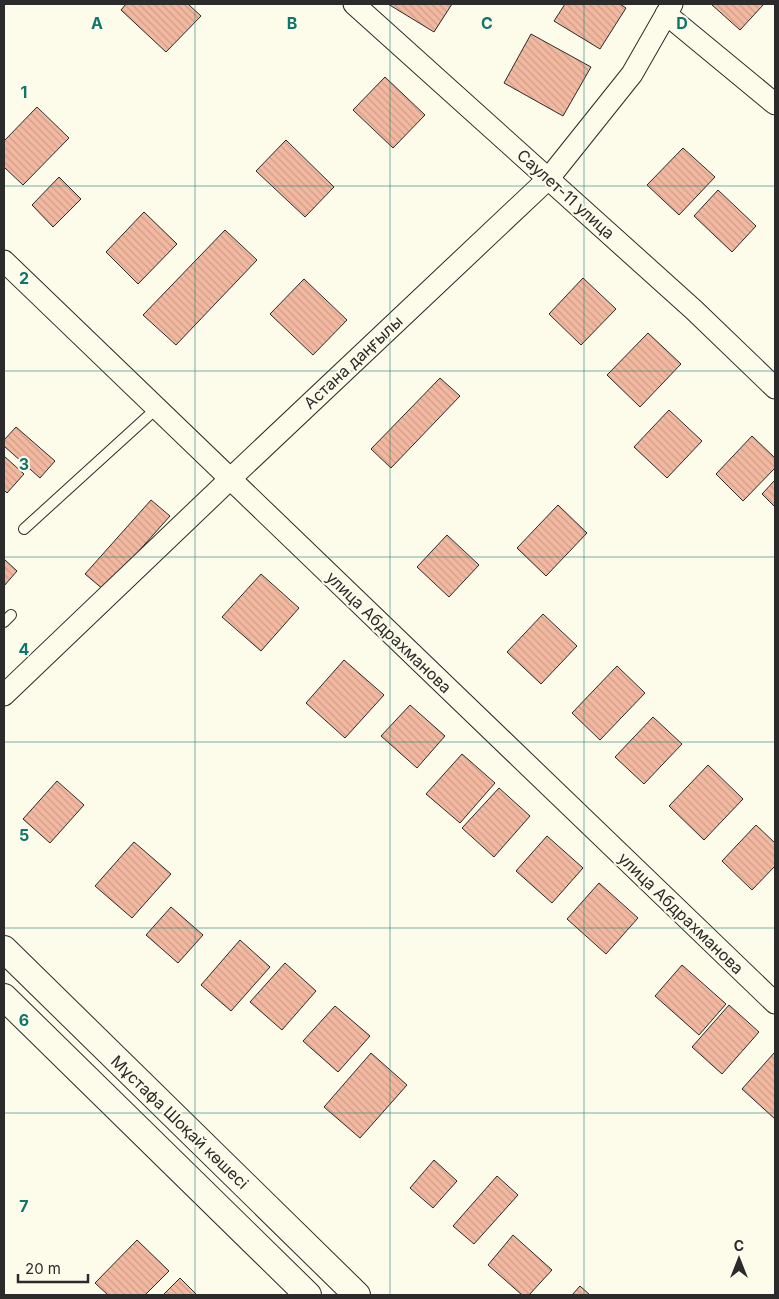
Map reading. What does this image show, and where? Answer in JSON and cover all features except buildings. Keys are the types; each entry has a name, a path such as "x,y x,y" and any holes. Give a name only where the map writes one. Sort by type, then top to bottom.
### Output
{"street":[{"name":"Саулет-11 улица","path":"354,4 694,310 775,388"},
{"name":"Астана даңғылы","path":"4,695 549,178 632,74 669,9"},
{"path":"669,9 775,104"},
{"name":"улица Абдрахманова","path":"4,261 775,1003"},
{"name":"Мұстафа Шоқай көшесі","path":"4,949 357,1295"},
{"name":"Мұстафа Шоқай көшесі","path":"4,997 308,1295"}],"lane":[{"path":"24,529 157,408"}]}
